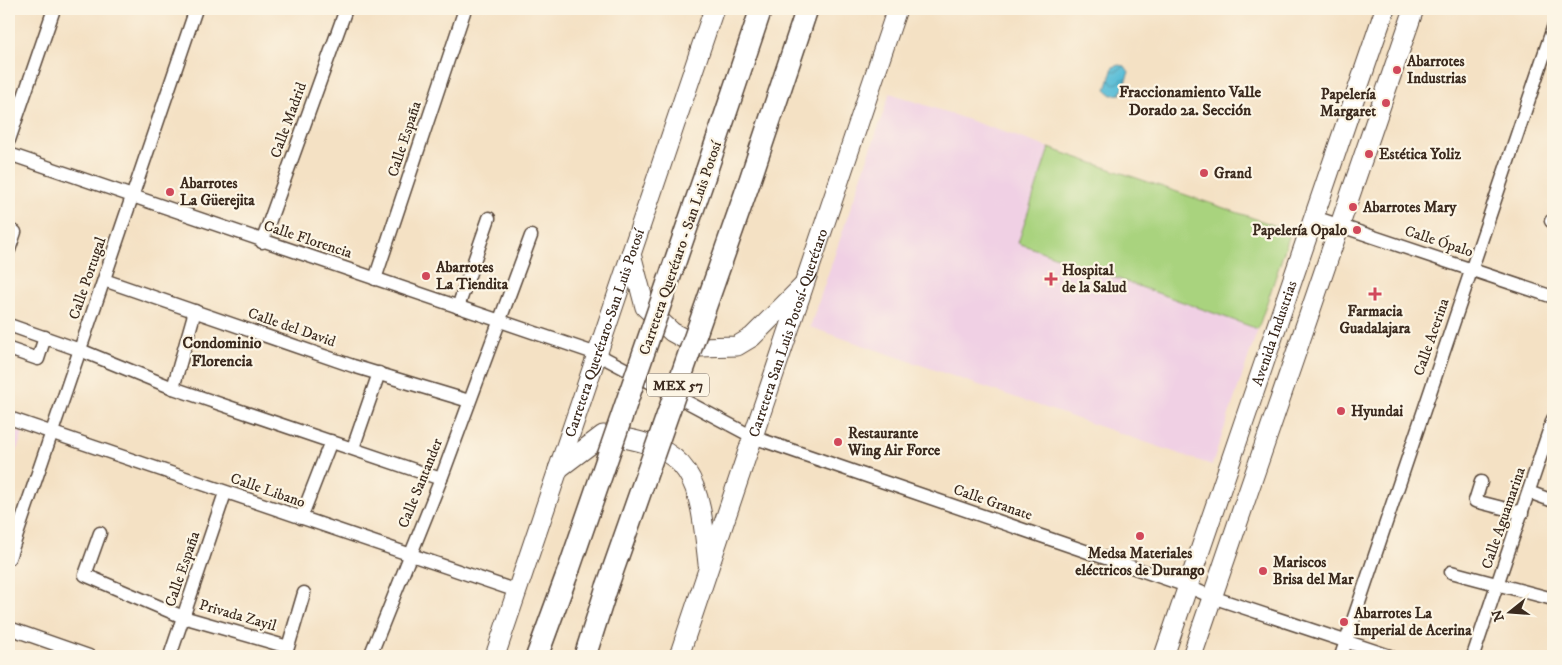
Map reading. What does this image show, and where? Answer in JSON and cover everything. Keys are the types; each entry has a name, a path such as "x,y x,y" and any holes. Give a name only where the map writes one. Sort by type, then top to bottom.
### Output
{"highway":[{"name":"Carretera Querétaro - San Luis Potosí","path":"538,656 761,9"},
{"name":"MEX 57","path":"585,656 607,587 749,183 807,9"}],"main road":[{"name":"Carretera Querétaro-San Luis Potosí","path":"495,656 714,9"},
{"name":"Carretera San Luis Potosí-Querétaro","path":"679,656 897,9"},
{"name":"Avenida Industrias","path":"1164,656 1385,9"},
{"name":"Avenida Industrias","path":"1192,656 1414,9"},
{"path":"631,254 645,307 672,332 699,347 737,346 752,337 804,286"},
{"path":"558,469 603,435 645,442 666,450 679,460 702,506 708,570"}],"street":[{"path":"9,140 54,9"},
{"name":"Calle Portugal","path":"9,558 196,9"},
{"name":"Calle Madrid","path":"262,242 346,9"},
{"name":"Calle España","path":"375,279 465,9"},
{"name":"Calle Acerina","path":"1341,656 1553,28"},
{"name":"Calle Florencia","path":"9,154 262,242 597,354"},
{"name":"Calle Ópalo","path":"1314,217 1553,296"},
{"path":"458,307 489,218"},
{"path":"9,250 14,232"},
{"name":"Calle Santander","path":"370,656 441,479 531,236"},
{"name":"Calle del David","path":"104,280 469,402"},
{"path":"173,388 195,311"},
{"path":"9,325 80,350 173,388 441,479"},
{"path":"9,349 38,359 44,337"},
{"name":"Calle Granate","path":"597,354 753,437 1187,586 1212,597 1390,656"},
{"path":"353,448 379,373"},
{"name":"Calle Libano","path":"9,418 517,591"},
{"name":"Calle Aguamarina","path":"1473,656 1553,420"},
{"path":"300,518 331,441"},
{"path":"1481,482 1474,501 1522,513"},
{"name":"Calle España","path":"170,656 225,492"},
{"path":"1529,492 1553,501"},
{"path":"98,539 85,575 183,617"},
{"path":"1451,572 1549,598"},
{"name":"Privada Zayil","path":"183,617 288,647 304,593"},
{"path":"9,628 89,656"}],"shaded area":[{"name":"Hospital de la Salud","path":"890,93 1291,231 1212,465 810,327"},
{"path":"9,428 23,433 9,472"}],"green space":[{"path":"1049,148 1291,231 1258,329 1018,243"}],"water":[{"path":"1125,66 1129,72 1121,94 1112,95 1106,90 1113,67"}],"place":[{"name":"Abarrotes Industrias","path":"1397,70"},
{"name":"Papelería Margaret","path":"1386,103"},
{"name":"Estética Yoliz","path":"1369,154"},
{"name":"Grand","path":"1204,173"},
{"name":"Abarrotes La Güerejita","path":"170,192"},
{"name":"Abarrotes Mary","path":"1353,207"},
{"name":"Papelería Opalo","path":"1357,230"},
{"name":"Abarrotes La Tiendita","path":"426,276"},
{"name":"Hospital de la Salud","path":"1051,279"},
{"name":"Farmacia Guadalajara","path":"1375,294"},
{"name":"Hyundai","path":"1341,411"},
{"name":"Restaurante Wing Air Force","path":"838,442"},
{"name":"Medsa Materiales eléctricos de Durango","path":"1140,536"},
{"name":"Mariscos Brisa del Mar","path":"1263,571"},
{"name":"Abarrotes La Imperial de Acerina","path":"1344,622"}],"district":[{"name":"Fraccionamiento Valle Dorado 2a. Sección","path":"1190,100"},
{"name":"Condominio Florencia","path":"222,351"}]}
